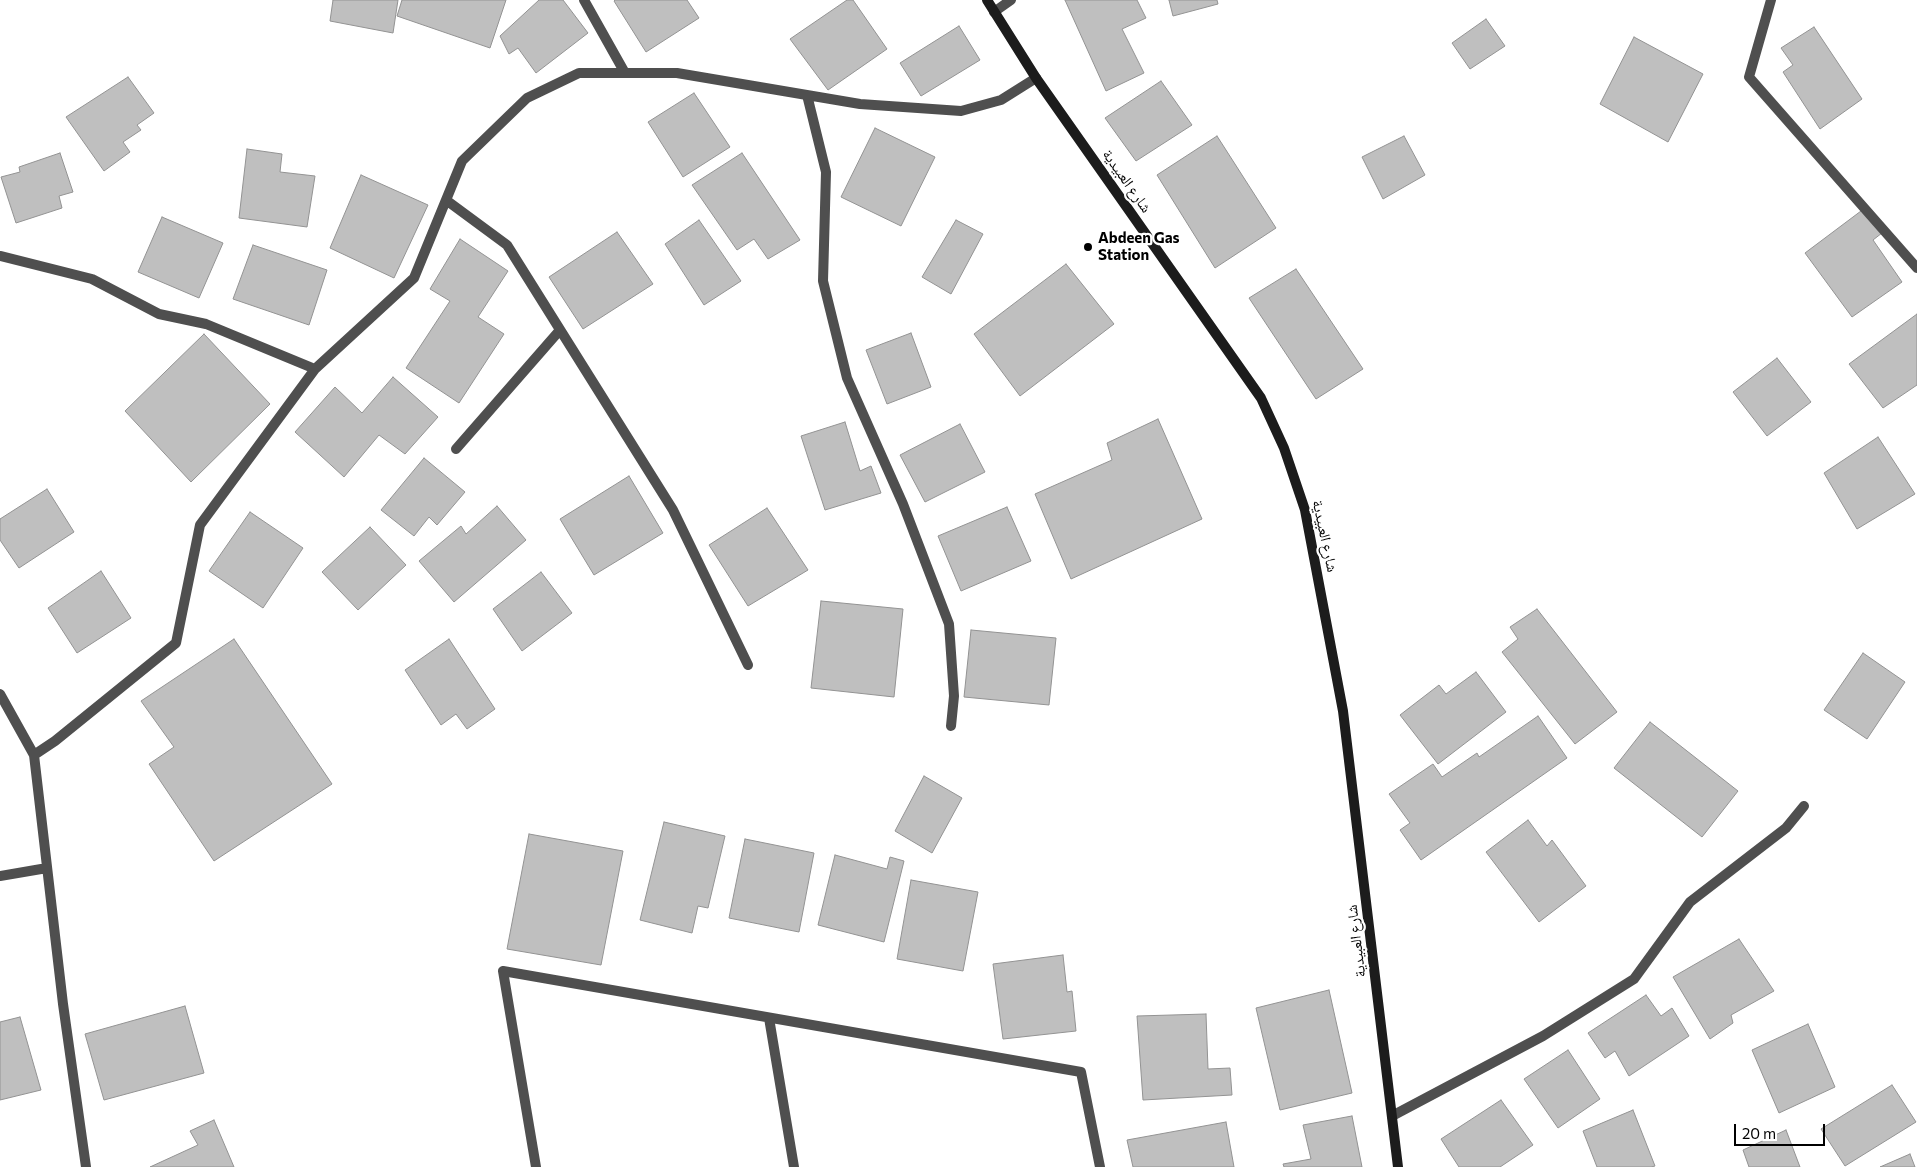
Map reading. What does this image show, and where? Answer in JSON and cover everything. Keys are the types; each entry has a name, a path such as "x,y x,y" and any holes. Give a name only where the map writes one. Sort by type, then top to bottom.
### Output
{"main road":[{"name":"شارع العبيدية","path":"987,0 1036,78 1261,398 1284,448 1305,510 1344,711 1398,1167"}],"street":[{"path":"584,0 625,73"},
{"path":"994,12 1011,0"},
{"path":"1770,0 1749,76 1917,268"},
{"path":"34,755 55,742 176,644 200,525 315,369 414,278 462,161 527,98 578,73 678,73 860,104 961,111 1001,100 1036,78"},
{"path":"808,95 826,172 823,281 847,378 903,504 949,624 954,696 951,726"},
{"path":"446,200 507,245 673,510 748,665"},
{"path":"2,256 92,279 159,314 206,324 315,369"},
{"path":"456,449 560,330"},
{"path":"0,694 34,755 63,1004 86,1167"},
{"path":"1392,1116 1543,1036 1634,980 1690,902 1786,828 1804,806"},
{"path":"0,876 47,868"},
{"path":"536,1167 503,971 1081,1072 1100,1167"},
{"path":"769,1018 794,1167"}],"building":[{"path":"333,0 398,0 393,33 330,21"},
{"path":"402,0 506,0 490,48 397,16"},
{"path":"539,0 563,0 588,33 536,73 518,48 509,54 500,36"},
{"path":"615,0 687,0 699,18 646,52"},
{"path":"847,0 853,0 887,49 828,90 790,39"},
{"path":"1065,0 1137,0 1146,18 1122,29 1144,73 1106,91"},
{"path":"1169,0 1217,0 1218,4 1173,16"},
{"path":"1486,19 1505,46 1470,69 1452,43"},
{"path":"959,26 980,60 921,96 900,63"},
{"path":"1814,27 1862,99 1820,129 1783,72 1793,65 1781,48"},
{"path":"1634,37 1703,74 1668,142 1600,104"},
{"path":"128,77 154,113 137,125 141,130 123,142 130,152 104,171 66,117"},
{"path":"1161,81 1192,125 1136,161 1105,118"},
{"path":"694,93 730,147 683,177 648,122"},
{"path":"875,128 935,157 901,226 841,197"},
{"path":"1217,136 1276,228 1215,268 1157,175"},
{"path":"1404,136 1425,175 1383,199 1362,157"},
{"path":"247,149 282,154 280,172 315,176 307,227 239,218"},
{"path":"60,153 73,192 59,196 62,208 16,223 1,177 20,172 19,167"},
{"path":"742,153 800,240 768,259 754,239 737,250 692,185"},
{"path":"361,175 428,205 394,278 330,248"},
{"path":"1865,208 1882,233 1873,240 1902,282 1852,317 1805,253"},
{"path":"162,217 223,243 199,298 138,272"},
{"path":"699,220 741,281 704,305 665,244"},
{"path":"956,220 983,234 951,294 922,277"},
{"path":"617,232 653,284 583,329 549,277"},
{"path":"460,239 508,271 478,317 504,334 459,403 406,368 450,301 430,289"},
{"path":"253,245 327,270 309,325 233,299"},
{"path":"1066,264 1114,324 1020,396 974,334"},
{"path":"1296,269 1363,369 1316,399 1249,298"},
{"path":"1917,314 1917,385 1883,408 1849,364"},
{"path":"911,333 931,387 887,404 866,350"},
{"path":"204,334 270,404 191,482 125,411"},
{"path":"1777,358 1811,402 1767,436 1733,392"},
{"path":"393,377 438,417 405,454 379,435 344,477 295,432 335,387 362,413"},
{"path":"1158,419 1202,519 1071,579 1035,494 1112,460 1107,443"},
{"path":"845,422 860,471 871,466 881,493 825,510 801,436"},
{"path":"960,424 985,472 925,502 900,455"},
{"path":"1878,437 1915,494 1857,529 1824,473"},
{"path":"424,458 465,492 437,525 429,517 414,536 381,510"},
{"path":"629,476 663,533 594,575 560,519"},
{"path":"47,489 74,532 19,568 0,540 0,519"},
{"path":"497,506 526,540 454,602 419,561 461,526 466,534"},
{"path":"1007,507 1031,561 961,591 938,536"},
{"path":"767,508 808,570 748,606 709,545"},
{"path":"250,512 303,548 263,608 209,571"},
{"path":"370,527 406,565 358,610 322,572"},
{"path":"101,571 131,618 77,653 48,608"},
{"path":"541,572 572,613 522,651 493,609"},
{"path":"821,601 903,609 894,697 811,688"},
{"path":"1537,609 1617,712 1575,744 1502,652 1518,639 1510,627"},
{"path":"971,630 1056,638 1049,705 964,697"},
{"path":"234,639 332,784 214,861 149,764 174,747 141,701"},
{"path":"449,639 495,709 467,729 456,714 441,725 405,670"},
{"path":"1863,653 1905,682 1867,739 1824,710"},
{"path":"1476,672 1506,712 1438,764 1400,715 1439,685 1446,694"},
{"path":"1538,716 1567,758 1421,860 1400,830 1410,823 1389,794 1433,764 1442,777 1477,753 1479,757"},
{"path":"1650,722 1738,791 1702,837 1614,768"},
{"path":"924,776 962,798 932,853 895,831"},
{"path":"1528,820 1547,846 1552,840 1586,886 1539,922 1486,852"},
{"path":"664,822 725,836 708,908 698,906 692,933 640,920"},
{"path":"529,834 623,851 601,965 507,949"},
{"path":"745,839 814,853 799,932 729,918"},
{"path":"835,855 887,869 890,857 904,861 884,942 818,925"},
{"path":"911,880 978,892 963,971 897,959"},
{"path":"1739,939 1774,991 1731,1015 1733,1023 1710,1039 1673,977"},
{"path":"1063,955 1067,992 1072,991 1076,1031 1003,1039 993,964"},
{"path":"1329,990 1352,1093 1280,1110 1256,1008"},
{"path":"1646,995 1661,1016 1672,1008 1689,1036 1629,1076 1615,1051 1605,1058 1588,1033"},
{"path":"185,1006 204,1073 104,1100 85,1034"},
{"path":"1206,1014 1208,1069 1230,1068 1232,1095 1143,1100 1137,1016"},
{"path":"20,1017 41,1090 0,1100 0,1022"},
{"path":"1808,1024 1835,1087 1779,1113 1752,1050"},
{"path":"1568,1050 1600,1099 1558,1128 1524,1079"},
{"path":"1892,1085 1916,1122 1845,1166 1821,1129"},
{"path":"1501,1100 1533,1145 1500,1167 1459,1167 1441,1139"},
{"path":"1633,1110 1655,1166 1597,1167 1583,1131"},
{"path":"1352,1116 1362,1167 1284,1167 1283,1164 1311,1159 1303,1125"},
{"path":"214,1120 234,1167 150,1167 198,1145 190,1131"},
{"path":"1226,1122 1234,1167 1133,1167 1127,1140"},
{"path":"1786,1130 1800,1167 1749,1167 1743,1150"},
{"path":"1910,1154 1915,1167 1880,1167"}],"place":[{"name":"Abdeen Gas Station","path":"1088,247"}]}
